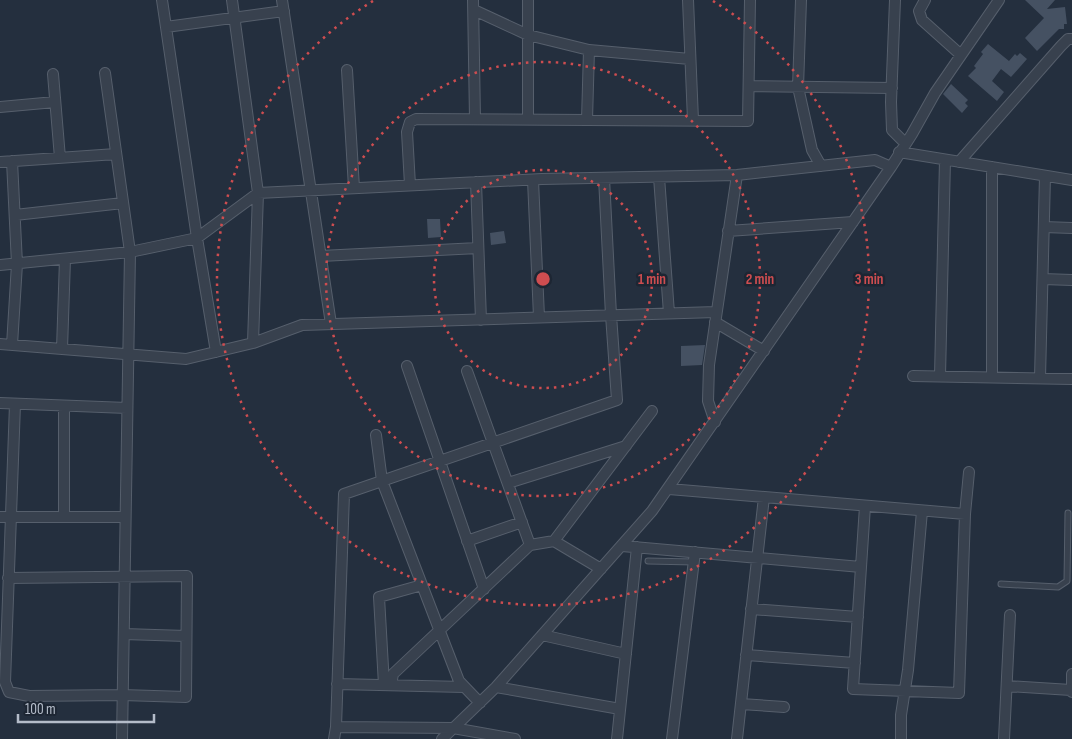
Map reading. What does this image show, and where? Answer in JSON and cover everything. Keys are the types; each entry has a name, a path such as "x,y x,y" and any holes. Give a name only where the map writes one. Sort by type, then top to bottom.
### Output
{"street":[{"path":"162,0 216,352"},
{"path":"232,0 258,193 252,343"},
{"path":"282,0 331,324"},
{"path":"528,0 528,119"},
{"path":"688,0 693,120"},
{"path":"410,186 407,132 410,122 416,118 748,120 750,0"},
{"path":"801,0 798,87 812,150 821,166"},
{"path":"895,0 892,130 902,148 945,160 1072,180"},
{"path":"925,0 919,11 922,20 961,55"},
{"path":"442,739 496,688 622,546 669,489 891,167 935,93 999,0"},
{"path":"475,119 473,5 528,35 589,50 690,59"},
{"path":"166,27 284,11"},
{"path":"959,162 1061,46 1068,39 1072,39"},
{"path":"587,120 589,50"},
{"path":"347,70 354,188"},
{"path":"105,73 130,252 122,739"},
{"path":"52,74 60,158"},
{"path":"749,86 892,88"},
{"path":"0,106 55,102"},
{"path":"0,162 116,154"},
{"path":"0,265 130,252 197,238 258,193 476,182 737,175 875,160 891,167"},
{"path":"940,376 945,160"},
{"path":"12,161 18,264 12,345"},
{"path":"992,167 992,377"},
{"path":"715,422 708,401 709,365 737,175"},
{"path":"1040,378 1045,176"},
{"path":"658,177 670,313"},
{"path":"334,739 336,727 344,494 617,400 604,178"},
{"path":"532,180 539,318"},
{"path":"476,182 481,320"},
{"path":"15,215 123,203"},
{"path":"728,231 853,222"},
{"path":"1044,227 1072,228"},
{"path":"321,256 478,248"},
{"path":"62,349 65,259"},
{"path":"1043,279 1072,280"},
{"path":"0,344 186,359 252,343 302,326 670,313 716,317 764,350"},
{"path":"407,366 484,590"},
{"path":"467,371 530,545"},
{"path":"913,376 1072,379"},
{"path":"0,403 126,408"},
{"path":"8,578 187,576 186,696 29,696 9,692 5,682 8,578 5,517 15,404"},
{"path":"64,406 64,517"},
{"path":"554,541 652,411"},
{"path":"376,435 382,481 459,681 480,703"},
{"path":"508,483 626,446"},
{"path":"865,506 853,690 959,692 965,514 969,472"},
{"path":"669,489 965,514"},
{"path":"737,739 764,497"},
{"path":"901,739 900,715 908,670 922,511"},
{"path":"5,517 125,517"},
{"path":"467,541 522,522"},
{"path":"388,685 393,674 530,545 554,541 601,569"},
{"path":"622,546 695,557 757,557 862,567"},
{"path":"617,739 637,547"},
{"path":"672,739 695,557"},
{"path":"388,685 379,598 422,585"},
{"path":"751,609 858,617"},
{"path":"1004,739 1010,615"},
{"path":"124,634 186,636"},
{"path":"542,636 626,654"},
{"path":"746,655 855,663"},
{"path":"1007,686 1072,691 1072,674"},
{"path":"337,684 464,687"},
{"path":"496,688 620,709"},
{"path":"741,704 784,707"},
{"path":"336,727 453,728 515,739"}],"lane":[{"path":"1001,584 1058,587 1067,580 1070,530 1068,513"},
{"path":"648,561 695,557"}],"building":[{"path":"1025,0 1055,0 1047,9 1065,7 1067,24 1064,24 1064,29 1059,29 1037,51 1025,38 1044,18"},
{"path":"988,44 1009,61 1015,54 1017,56 1020,53 1027,59 1011,77 1001,69 992,81 1004,92 997,101 968,76 976,68 974,66 983,54 981,52"},
{"path":"951,84 968,100 965,103 968,106 962,113 943,94"},
{"path":"427,219 440,219 441,237 428,238"},
{"path":"504,231 506,243 491,245 490,233"},
{"path":"705,345 702,365 681,366 681,346"}]}
